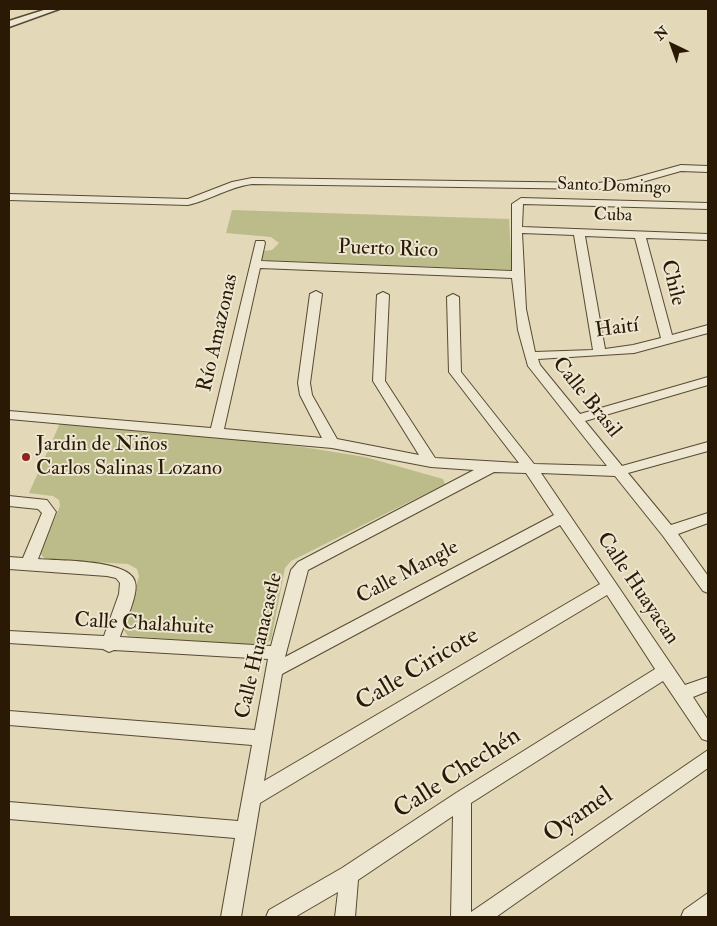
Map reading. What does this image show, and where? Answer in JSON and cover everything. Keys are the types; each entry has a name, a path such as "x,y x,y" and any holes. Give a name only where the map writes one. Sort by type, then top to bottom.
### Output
{"street":[{"path":"9,15 55,9"},
{"path":"9,24 42,11"},
{"path":"9,197 188,202 201,200 234,183 245,181 380,184 503,183 598,186 628,182 681,168 708,169"},
{"name":"Santo Domingo","path":"519,202 708,206"},
{"name":"Calle Brasil","path":"519,202 517,204 517,230 520,275 526,339 534,366 668,532 708,587"},
{"name":"Cuba","path":"517,230 708,237"},
{"path":"579,233 600,353"},
{"name":"Chile","path":"640,235 667,340"},
{"name":"Río Amazonas","path":"217,432 260,243"},
{"name":"Puerto Rico","path":"255,264 520,275"},
{"path":"316,294 304,383 306,395 332,443"},
{"path":"383,295 379,381 431,462"},
{"name":"Calle Huayacan","path":"453,297 455,372 530,468 708,734"},
{"name":"Haití","path":"530,356 600,353 634,349 708,329"},
{"path":"577,419 708,381"},
{"path":"9,415 332,443 431,462 492,468 619,471 676,457 708,446"},
{"name":"Calle Huanacastle","path":"232,917 276,662 298,573 303,566 492,468"},
{"path":"9,501 42,504 49,512 28,564"},
{"name":"Calle Mangle","path":"276,662 563,516"},
{"path":"668,532 708,518"},
{"path":"9,563 107,570 124,576 128,582 127,594 109,645"},
{"name":"Calle Ciricote","path":"252,798 610,586"},
{"name":"Calle Chalahuite","path":"9,637 276,662"},
{"name":"Calle Chechén","path":"276,917 349,875 462,799 666,671"},
{"path":"682,694 708,684"},
{"path":"9,718 262,738"},
{"name":"Oyamel","path":"479,917 708,758"},
{"path":"461,917 462,799"},
{"path":"9,812 247,830"},
{"path":"345,917 349,875"},
{"path":"691,917 708,903"}],"green space":[{"path":"232,210 509,219 512,270 261,260 263,251 272,250 279,243 271,237 226,233"},
{"path":"61,421 303,447 365,457 443,479 445,484 291,561 285,568 271,640 262,646 128,636 123,629 139,576 137,569 128,564 45,559 40,553 60,506 59,500 53,496 29,493"}],"place":[{"name":"Jardin de Niños Carlos Salinas Lozano","path":"26,457"}]}
